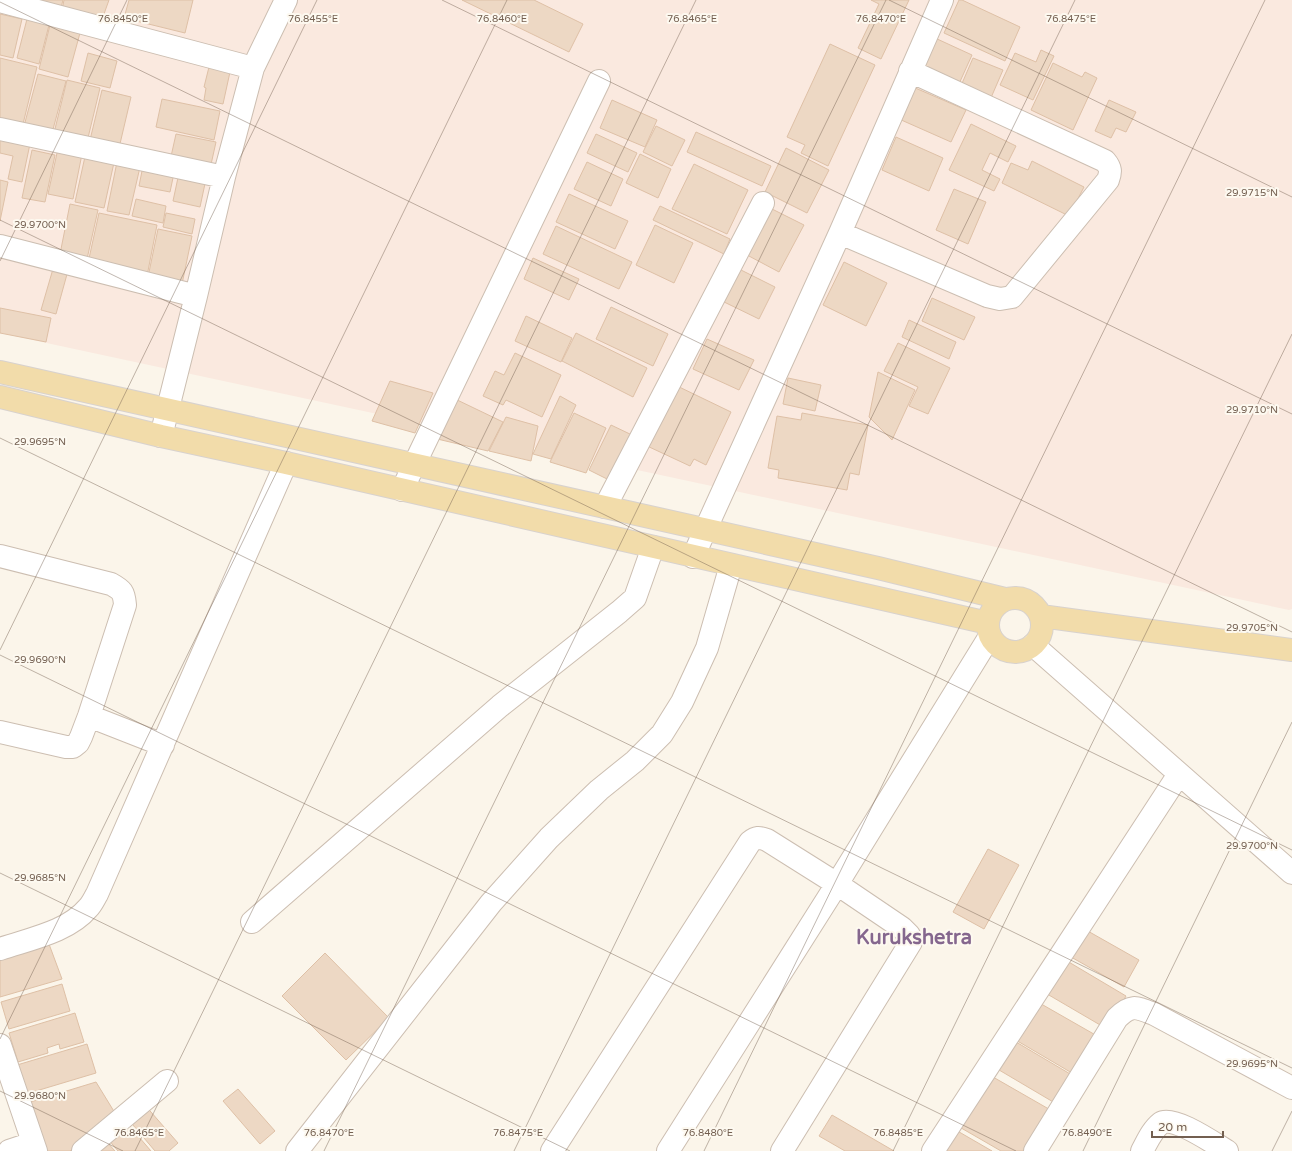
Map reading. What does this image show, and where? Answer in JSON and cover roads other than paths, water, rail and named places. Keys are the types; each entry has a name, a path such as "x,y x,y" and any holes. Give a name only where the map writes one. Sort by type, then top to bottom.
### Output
{"main road":[{"path":"0,372 878,568 1006,599"},
{"path":"0,397 161,436 286,463 731,565 989,630"},
{"path":"1023,598 1037,608 1041,616 1041,632 1038,639 1026,650 1010,652 1002,648 995,643 989,630 989,615 998,603 1006,599 1023,598"},
{"path":"1041,616 1292,650"}],"street":[{"path":"161,436 224,177 254,68 286,0"},
{"path":"693,557 840,233 942,0"},
{"path":"0,1 254,68"},
{"path":"840,233 986,296 1000,299 1012,297 1108,180 1111,172 1110,166 1105,161 910,71"},
{"path":"402,490 599,81"},
{"path":"0,129 224,177"},
{"path":"605,507 762,203"},
{"path":"0,246 196,296"},
{"path":"0,949 62,928 76,919 89,907 97,894 286,463"},
{"path":"252,922 500,706 635,598 653,547"},
{"path":"0,556 111,584 121,589 125,604 89,716 78,743 73,746 66,747 0,732"},
{"path":"297,1151 491,903 549,838 599,790 635,761 662,734 682,702 707,648 731,565"},
{"path":"668,1151 837,884 989,630"},
{"path":"1033,645 1292,873"},
{"path":"89,716 163,745"},
{"path":"933,1151 1179,774"},
{"path":"552,1151 750,842 755,838 760,837 837,884 902,928 909,935 911,942 782,1151"},
{"path":"1036,1151 1117,1018 1126,1009 1138,1008 1154,1014 1292,1088"},
{"path":"0,1045 34,1147 9,1151"},
{"path":"83,1151 166,1081"},
{"path":"1142,1151 1158,1126 1162,1122 1171,1121 1184,1126 1227,1151"}],"district":[{"name":"Kurukshetra","path":"914,938"}]}
